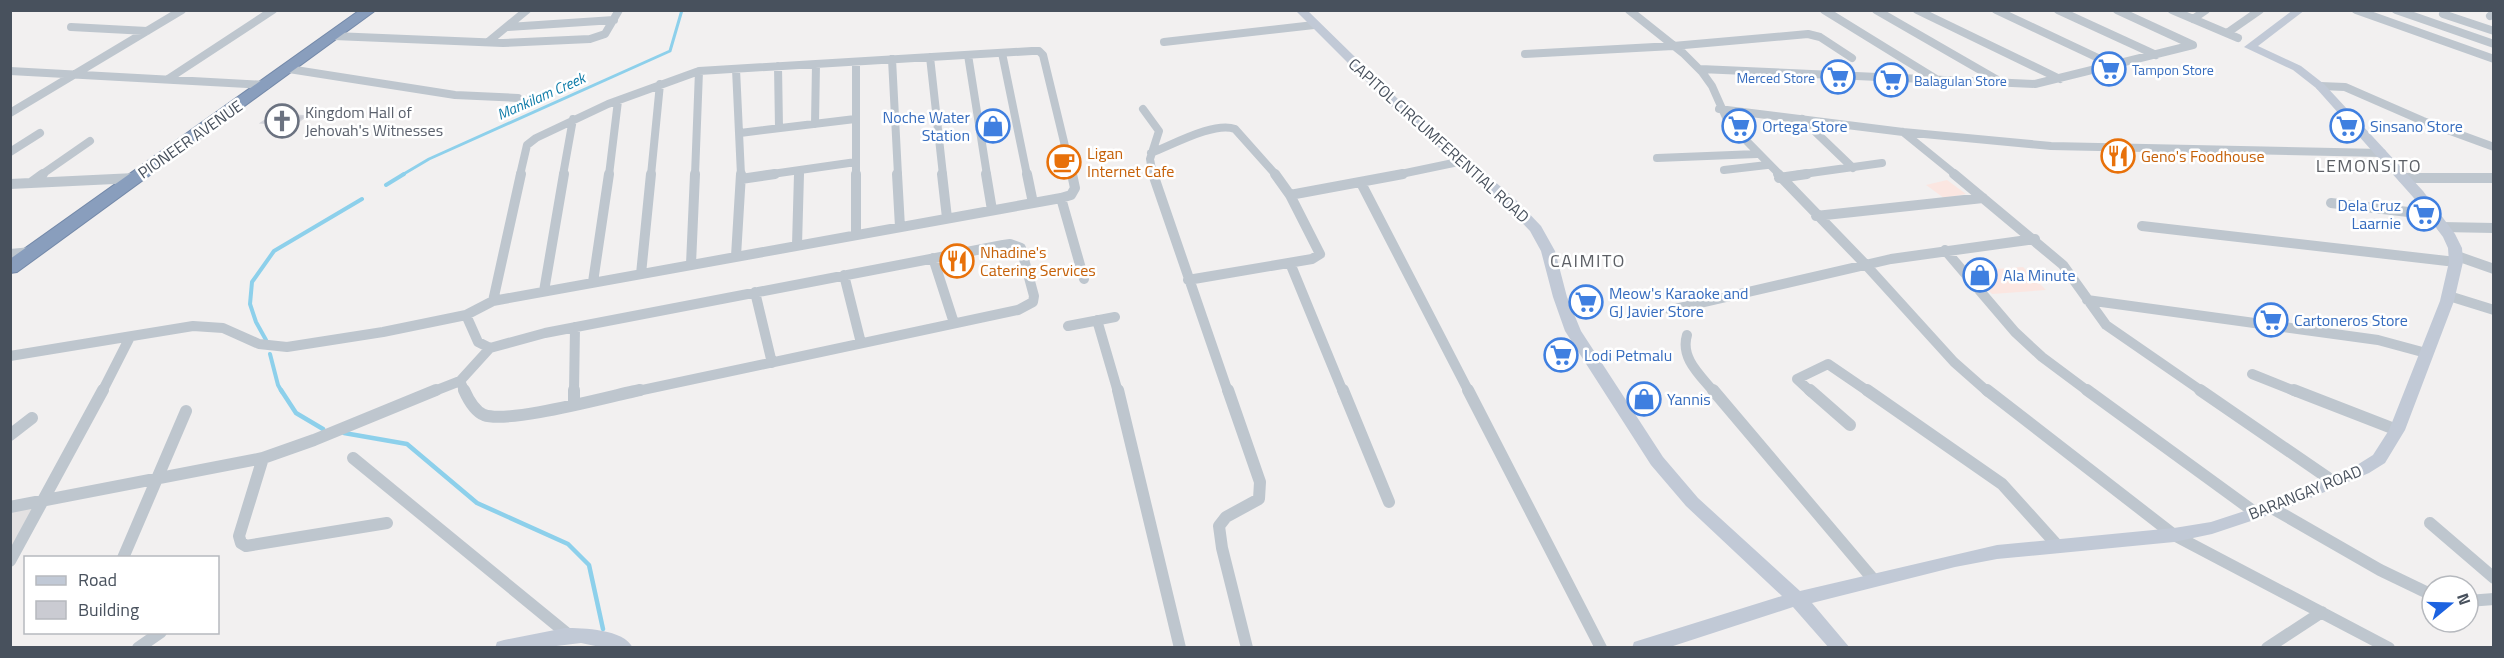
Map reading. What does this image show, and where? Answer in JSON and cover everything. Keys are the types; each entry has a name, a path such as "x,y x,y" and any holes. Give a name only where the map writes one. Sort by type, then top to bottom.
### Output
{"highway":[{"name":"PIONEER AVENUE","path":"10,268 370,10"}],"street":[{"path":"10,113 182,10"},
{"path":"168,80 273,10"},
{"path":"488,42 526,10"},
{"path":"334,36 488,42 598,38 604,34 619,10"},
{"name":"CAPITOL CIRCUMFERENTIAL ROAD","path":"1300,10 1395,103 1509,201 1542,239 1574,331 1669,476 1712,521 1797,599 1841,648"},
{"path":"1629,10 1700,69 1715,90 1719,109 1757,154 1865,264 1953,362 2027,423 2174,535 2389,648"},
{"path":"1824,10 1939,81"},
{"path":"1876,10 2003,84"},
{"path":"1917,10 2060,79"},
{"path":"1996,10 2113,65"},
{"path":"2058,10 2157,55"},
{"path":"1700,69 2036,84 2193,45 2117,10"},
{"path":"2172,10 2238,38"},
{"path":"2193,19 2206,10"},
{"path":"2227,33 2260,10"},
{"path":"2300,10 2249,46 2296,68 2320,86 2382,153 2438,221 2455,248 2456,259"},
{"path":"2356,10 2493,59"},
{"path":"2396,10 2493,44"},
{"path":"2447,10 2443,14 2493,31"},
{"path":"508,27 614,20"},
{"path":"1164,42 1314,25"},
{"path":"71,27 147,31"},
{"path":"1525,54 1673,46 1812,34 1852,58"},
{"path":"10,356 193,326 223,328 259,344 287,347 383,332 466,315 493,301 544,291 1061,198 1071,195 1075,188 1043,55 1036,51 699,71 573,119 534,138 527,145 493,301"},
{"path":"1002,53 1034,203"},
{"path":"968,55 992,210"},
{"path":"930,57 947,218"},
{"path":"892,59 900,227"},
{"path":"856,62 856,235"},
{"path":"815,124 816,64"},
{"path":"778,66 779,128"},
{"path":"289,69 455,95 518,98"},
{"path":"736,69 741,179 736,256"},
{"path":"10,71 266,85"},
{"path":"691,264 699,71"},
{"path":"641,274 660,84"},
{"path":"2320,86 2345,87 2423,121 2493,147"},
{"path":"593,282 603,223 618,101"},
{"path":"1143,109 1159,131 1156,144 1150,153 1151,170 1260,482 1259,499 1226,518 1219,526 1224,556 1247,648"},
{"path":"1719,109 1903,132 2071,147 2382,153"},
{"path":"544,291 573,119"},
{"path":"740,133 855,119"},
{"path":"1802,119 1853,168"},
{"path":"1150,153 1215,128 1231,127 1272,169 1290,195 1320,254 1312,259 1188,280"},
{"path":"1903,132 2035,239 2063,265 2106,325 2334,482"},
{"path":"10,152 40,133"},
{"path":"32,183 90,141"},
{"path":"1657,158 1757,154"},
{"path":"1290,195 1361,183 1463,161"},
{"path":"741,179 856,162"},
{"path":"1779,178 1882,164"},
{"path":"1724,170 1767,165"},
{"path":"797,245 799,171"},
{"path":"10,184 135,178"},
{"path":"2403,178 2493,178"},
{"path":"1361,183 1601,648"},
{"path":"1061,198 1084,279"},
{"path":"1816,216 1983,198"},
{"path":"2331,203 2493,228"},
{"path":"2142,226 2456,259 2493,268"},
{"path":"1670,310 1865,264 1945,250 2035,239"},
{"path":"10,507 263,458 314,440 460,381 490,348 576,327 1003,245 1016,246 1022,252 1034,296 1032,302 1018,310 527,414 488,416 479,414 472,408 460,381"},
{"path":"1945,250 2014,334 2042,357 2256,513"},
{"path":"10,254 32,252"},
{"path":"933,258 954,323"},
{"name":"BARANGAY ROAD","path":"1641,648 1797,599 1873,579 1997,552 2174,535 2211,528 2272,508 2363,469 2379,459 2397,430 2449,296 2456,259"},
{"path":"1290,263 1389,502"},
{"path":"844,275 861,343"},
{"path":"755,292 772,363"},
{"path":"2449,296 2493,310"},
{"path":"2087,300 2378,340 2426,353"},
{"path":"466,315 478,342 490,348"},
{"path":"1068,326 1115,317"},
{"path":"1097,320 1115,379 1180,648"},
{"path":"574,404 576,327"},
{"path":"1687,334 1685,353 1696,370 1873,579"},
{"path":"10,561 130,337"},
{"path":"1850,425 1797,379 1828,364 1927,430 2002,484 2057,545"},
{"path":"2252,374 2397,430"},
{"path":"124,556 186,411"},
{"path":"10,435 32,418"},
{"path":"263,458 239,536 241,543 246,546 387,523"},
{"path":"354,458 570,636"},
{"path":"2272,508 2380,570 2420,589"},
{"path":"2430,523 2493,578"},
{"path":"2267,648 2322,612"},
{"path":"138,648 159,634"},
{"path":"504,648 545,638 570,636 599,638 624,648"}],"shaded area":[{"path":"1947,180 1966,194 1944,198 1926,185"},
{"path":"2023,267 2046,290 1992,294 1970,271"},
{"path":"37,505 11,553 11,512"}],"building":[{"name":"Kingdom Hall of Jehovah's Witnesses","path":"274,114 306,116 295,125 261,123"}],"waterway":[{"name":"Mankilam Creek","path":"402,175 429,159 670,51 682,10"},
{"name":"Mankilam Creek","path":"386,185 404,174"},
{"name":"Mankilam Creek","path":"266,340 256,322 250,304 252,282 274,251 362,199"},
{"name":"Mankilam Creek","path":"270,354 282,392"},
{"name":"Mankilam Creek","path":"281,390 296,413 323,429"},
{"name":"Mankilam Creek","path":"344,433 407,444 477,503 568,544 589,565 603,629"}],"place":[{"name":"Tampon Store","path":"2109,69"},
{"name":"Merced Store","path":"1838,77"},
{"name":"Balagulan Store","path":"1891,80"},
{"name":"Kingdom Hall of Jehovah's Witnesses","path":"282,121"},
{"name":"Noche Water Station","path":"993,126"},
{"name":"Ortega Store","path":"1739,126"},
{"name":"Sinsano Store","path":"2347,126"},
{"name":"Geno's Foodhouse","path":"2118,156"},
{"name":"Ligan Internet Cafe","path":"1064,162"},
{"name":"Dela Cruz Laarnie","path":"2424,214"},
{"name":"Nhadine's Catering Services","path":"957,261"},
{"name":"Ala Minute","path":"1980,275"},
{"name":"Meow's Karaoke and GJ Javier Store","path":"1586,302"},
{"name":"Cartoneros Store","path":"2271,320"},
{"name":"Lodi Petmalu","path":"1561,355"},
{"name":"Yannis","path":"1644,399"}],"district":[{"name":"LEMONSITO","path":"2369,165"},
{"name":"CAIMITO","path":"1588,260"}]}
